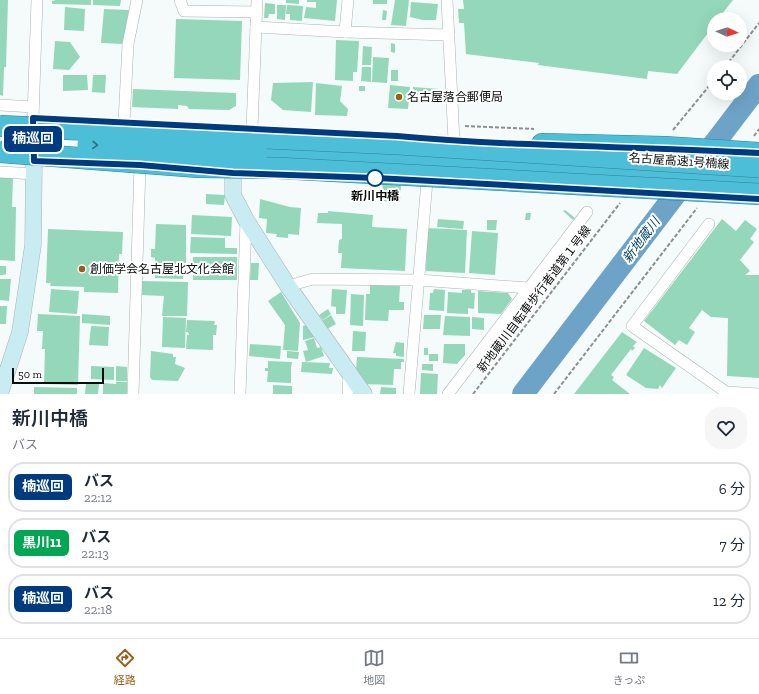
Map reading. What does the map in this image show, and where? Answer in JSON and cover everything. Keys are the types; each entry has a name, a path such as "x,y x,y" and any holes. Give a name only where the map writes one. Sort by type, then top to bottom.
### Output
{"highway":[{"path":"0,117 33,112 124,122 397,136 454,141 667,141 752,156"},
{"name":"名古屋高速1号楠線","path":"0,126 398,144 752,156"},
{"path":"0,140 257,153 306,146 320,137 389,139 397,136"},
{"path":"0,152 198,167 277,168 759,194"},
{"path":"277,168 299,161 326,159 511,167 759,183"},
{"path":"0,160 34,168 140,165 233,173 427,181 759,199"},
{"path":"650,187 663,196 759,202"}],"street":[{"path":"0,394 20,332 33,245 33,112 37,0"},
{"path":"124,122 128,44 137,0"},
{"path":"180,0 184,11 256,12"},
{"path":"257,0 252,129 233,173 233,195 246,220 288,286 364,394"},
{"path":"345,32 348,0"},
{"path":"447,0 454,141"},
{"path":"256,27 345,32 449,35"},
{"path":"0,105 33,112"},
{"path":"133,394 140,165"},
{"path":"0,172 34,168"},
{"path":"409,394 427,181"},
{"path":"448,394 587,212"},
{"path":"240,394 246,220"},
{"path":"709,224 632,326 726,393 759,394"},
{"path":"288,286 313,279 419,280 528,288"},
{"path":"348,394 349,373"}],"path":[{"path":"730,60 759,23"},
{"path":"667,141 707,89"},
{"path":"752,156 759,129"},
{"path":"554,394 707,196"},
{"name":"新地蔵川自転車歩行者道第１号線","path":"473,394 610,215"}],"building":[{"path":"0,0 8,0 6,67 4,67 3,96 0,95"},
{"path":"56,0 91,0 91,5 52,4 52,1"},
{"path":"93,0 121,0 120,6 93,5"},
{"path":"286,0 299,0 299,4 286,3"},
{"path":"307,0 337,0 335,21 304,18 306,7 316,8 316,2 307,2"},
{"path":"373,0 387,0 387,4 373,4"},
{"path":"395,0 409,0 406,26 391,25"},
{"path":"463,0 733,0 724,12 707,12 707,34 677,74 648,71 647,79 466,54 464,23 459,23 458,9 464,9"},
{"path":"411,2 438,4 436,20 423,20 410,17"},
{"path":"265,3 275,4 275,14 269,14 268,18 264,18"},
{"path":"277,5 286,5 285,20 277,19"},
{"path":"287,5 303,6 302,21 290,20 290,14 286,14"},
{"path":"65,7 85,9 84,31 64,30"},
{"path":"104,9 129,10 123,44 101,43"},
{"path":"383,10 387,11 386,20 382,20"},
{"path":"176,19 242,21 240,80 174,78"},
{"path":"336,40 359,41 357,72 353,72 353,81 335,80"},
{"path":"55,41 70,42 80,57 69,70 53,69"},
{"path":"391,43 395,44 395,53 391,52"},
{"path":"363,46 372,47 371,65 362,65"},
{"path":"373,57 389,58 387,83 372,82"},
{"path":"362,67 371,67 371,82 361,81"},
{"path":"391,70 398,70 398,81 391,81"},
{"path":"63,75 87,75 88,90 63,91"},
{"path":"93,75 106,75 105,93 92,92"},
{"path":"313,82 311,112 283,110 271,100 273,83"},
{"path":"316,83 342,86 340,101 348,109 347,116 315,115"},
{"path":"390,85 410,87 408,109 388,108"},
{"path":"359,86 365,86 365,91 359,91"},
{"path":"413,87 440,89 439,104 412,102"},
{"path":"133,89 236,93 236,106 229,110 189,109 187,106 178,105 178,109 132,107"},
{"path":"384,148 403,149 400,202 382,201"},
{"path":"0,178 13,178 12,207 16,207 15,261 0,260"},
{"path":"206,194 225,195 224,205 206,204"},
{"path":"260,199 290,207 301,208 299,235 288,234 288,238 276,237 277,234 266,233 267,219 259,218"},
{"path":"565,210 575,218 573,220 563,211"},
{"path":"328,211 373,215 372,227 407,229 405,271 341,268 342,253 338,253 339,240 342,239 342,224 317,223 318,213 328,213"},
{"path":"526,213 531,213 530,220 525,220"},
{"path":"192,215 232,217 231,236 191,234"},
{"path":"438,219 464,221 463,229 437,227"},
{"path":"722,219 736,231 745,220 757,229 750,239 754,242 740,260 750,271 745,275 759,275 759,378 727,376 728,318 711,317 702,310 689,328 695,332 687,345 679,340 675,345 644,321"},
{"path":"487,220 497,220 496,230 487,230"},
{"path":"156,224 186,225 186,271 183,271 183,279 155,278 155,258 151,257 151,249 155,249"},
{"path":"427,228 467,230 465,273 426,271"},
{"name":"創価学会名古屋北文化会館","path":"48,229 123,232 122,254 119,254 118,293 84,292 84,287 50,286 51,283 46,283"},
{"path":"472,231 498,233 495,275 469,273"},
{"path":"191,237 225,238 225,248 237,248 237,254 190,253"},
{"path":"193,257 237,257 237,280 193,280"},
{"path":"251,263 259,263 258,280 250,280"},
{"path":"0,266 6,266 6,274 0,275"},
{"path":"0,279 11,279 9,301 0,300"},
{"path":"142,281 188,282 187,316 162,316 164,296 141,295"},
{"path":"370,285 400,286 399,302 404,302 404,310 389,310 388,321 365,320 366,294 370,294"},
{"path":"51,289 79,291 77,314 49,312"},
{"path":"332,289 347,290 345,314 336,314 336,307 331,306"},
{"path":"434,289 445,290 444,311 429,310 430,293 433,293"},
{"path":"462,290 471,290 471,293 475,293 474,309 468,308 468,314 447,313 448,292 462,293"},
{"path":"478,291 508,293 512,299 501,314 478,313"},
{"path":"281,292 300,323 298,351 283,350 285,325 268,301"},
{"path":"351,294 364,295 363,326 350,325"},
{"path":"0,306 7,306 6,324 0,324"},
{"path":"328,309 331,314 323,320 319,315"},
{"path":"38,314 80,316 78,385 44,384 45,349 42,349 43,331 37,331"},
{"path":"82,314 110,316 110,325 82,323"},
{"path":"331,315 336,324 327,329 322,321"},
{"path":"424,315 441,315 440,329 423,329"},
{"path":"445,316 470,317 470,336 443,335"},
{"path":"163,317 186,318 185,348 162,347"},
{"path":"472,317 484,318 484,330 472,329"},
{"path":"187,320 215,321 214,325 217,325 216,335 213,335 213,350 186,349 187,335 189,335 188,332 186,332"},
{"path":"307,325 315,337 303,340 303,326"},
{"path":"91,326 109,327 108,346 89,345"},
{"path":"353,331 366,332 365,351 352,351"},
{"path":"622,332 637,342 633,346 635,348 632,351 631,349 611,375 614,377 612,380 630,394 574,394"},
{"path":"314,338 317,348 321,347 324,356 306,362 303,351 308,350 305,341"},
{"path":"396,342 404,343 404,357 396,356 396,353 393,353"},
{"path":"250,344 281,346 280,359 249,356"},
{"path":"444,344 465,344 465,355 457,364 443,363"},
{"path":"424,348 428,348 428,355 424,355"},
{"path":"644,348 676,368 662,388 660,385 658,389 646,388 626,375"},
{"path":"151,351 173,354 173,357 176,357 175,364 185,368 178,381 152,380 150,377"},
{"path":"287,351 299,352 298,359 287,358"},
{"path":"429,354 438,354 438,361 429,361"},
{"path":"357,357 404,359 404,362 401,362 401,369 394,369 393,385 362,384 356,371"},
{"path":"268,361 292,362 291,383 267,382 268,371 265,371 265,368 268,368"},
{"path":"302,362 330,363 329,368 333,368 332,374 301,372"},
{"path":"422,364 433,364 433,371 422,370"},
{"path":"91,366 114,367 114,380 91,379"},
{"path":"116,366 127,367 127,381 116,381"},
{"path":"421,373 438,374 437,394 420,394"},
{"path":"116,382 127,382 127,394 103,394 103,383 116,384"},
{"path":"86,383 99,384 98,394 85,394"},
{"path":"273,385 292,386 292,394 273,394"},
{"path":"34,387 77,388 77,394 34,394"},
{"path":"381,387 396,388 396,394 380,394"}],"waterway":[{"name":"新地蔵川","path":"523,394 759,85"}],"bus line":[{"name":"楠巡回","path":"759,153 665,147 454,141 397,136 33,118 34,161 140,165 233,173 377,178 759,199"}],"place":[{"name":"名古屋落合郵便局","path":"399,97"},
{"name":"新川中橋","path":"375,178"},
{"name":"創価学会名古屋北文化会館","path":"82,269"}]}
